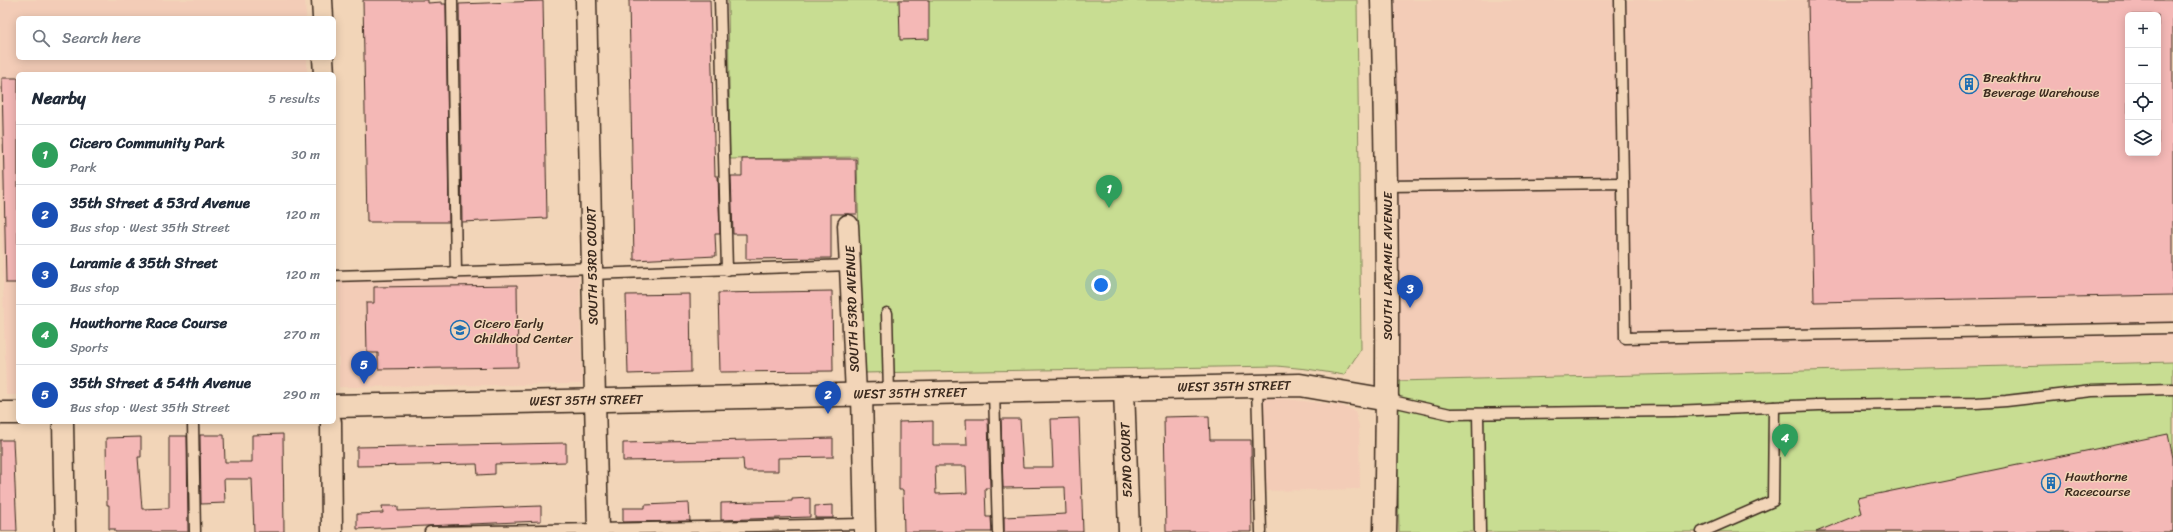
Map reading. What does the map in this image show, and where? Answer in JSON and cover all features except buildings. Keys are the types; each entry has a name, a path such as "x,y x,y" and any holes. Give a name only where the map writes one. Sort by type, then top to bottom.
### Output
{"street":[{"path":"322,0 323,16"},
{"name":"SOUTH 53RD COURT","path":"586,0 598,531"},
{"name":"SOUTH LARAMIE AVENUE","path":"1382,0 1387,186 1388,400 1385,532"},
{"path":"323,60 324,72"},
{"name":"SOUTH 53RD AVENUE","path":"848,225 859,394 864,528"},
{"name":"WEST 35TH STREET","path":"336,406 1300,384 1388,400"},
{"name":"52ND COURT","path":"1124,388 1129,532"},
{"path":"0,413 16,413"},
{"path":"63,424 65,532"},
{"path":"331,424 332,532"}],"lane":[{"path":"452,0 456,273"},
{"path":"720,0 727,270"},
{"path":"1620,0 1624,338 2173,328"},
{"path":"1387,186 1623,183"},
{"path":"336,276 727,270 850,265"},
{"path":"887,313 889,394"},
{"path":"1257,385 1261,532"},
{"path":"1388,400 1443,412 1478,414 1672,411 1983,402 2092,391 2173,389"},
{"path":"994,391 998,532"},
{"path":"1702,532 1773,501 1774,407"},
{"path":"1478,414 1480,532"},
{"path":"193,424 195,532"},
{"path":"430,532 864,528"}],"shaded area":[{"path":"0,0 305,0 306,16 16,16 16,60 307,60 307,72 16,72 16,395 6,395 0,168"},
{"path":"1391,0 2173,0 2173,362 1396,381"},
{"name":"Cicero Early Childhood Center","path":"579,269 582,384 339,387 339,276"},
{"path":"1257,396 1340,405 1355,411 1359,426 1360,489 1260,491"}],"green space":[{"path":"728,0 1357,0 1361,349 1344,375 1277,366 862,373 857,157 730,159"},
{"path":"2173,362 2173,532 1399,532 1396,381"}],"place":[{"name":"Breakthru Beverage Warehouse","path":"1969,84"},
{"name":"Cicero Community Park","path":"1109,208"},
{"name":"Laramie & 35th Street","path":"1410,308"},
{"name":"Cicero Early Childhood Center","path":"460,330"},
{"name":"35th Street & 54th Avenue","path":"364,384"},
{"name":"35th Street & 53rd Avenue","path":"828,414"},
{"name":"Hawthorne Race Course","path":"1785,457"},
{"name":"Hawthorne Racecourse","path":"2051,483"}]}
